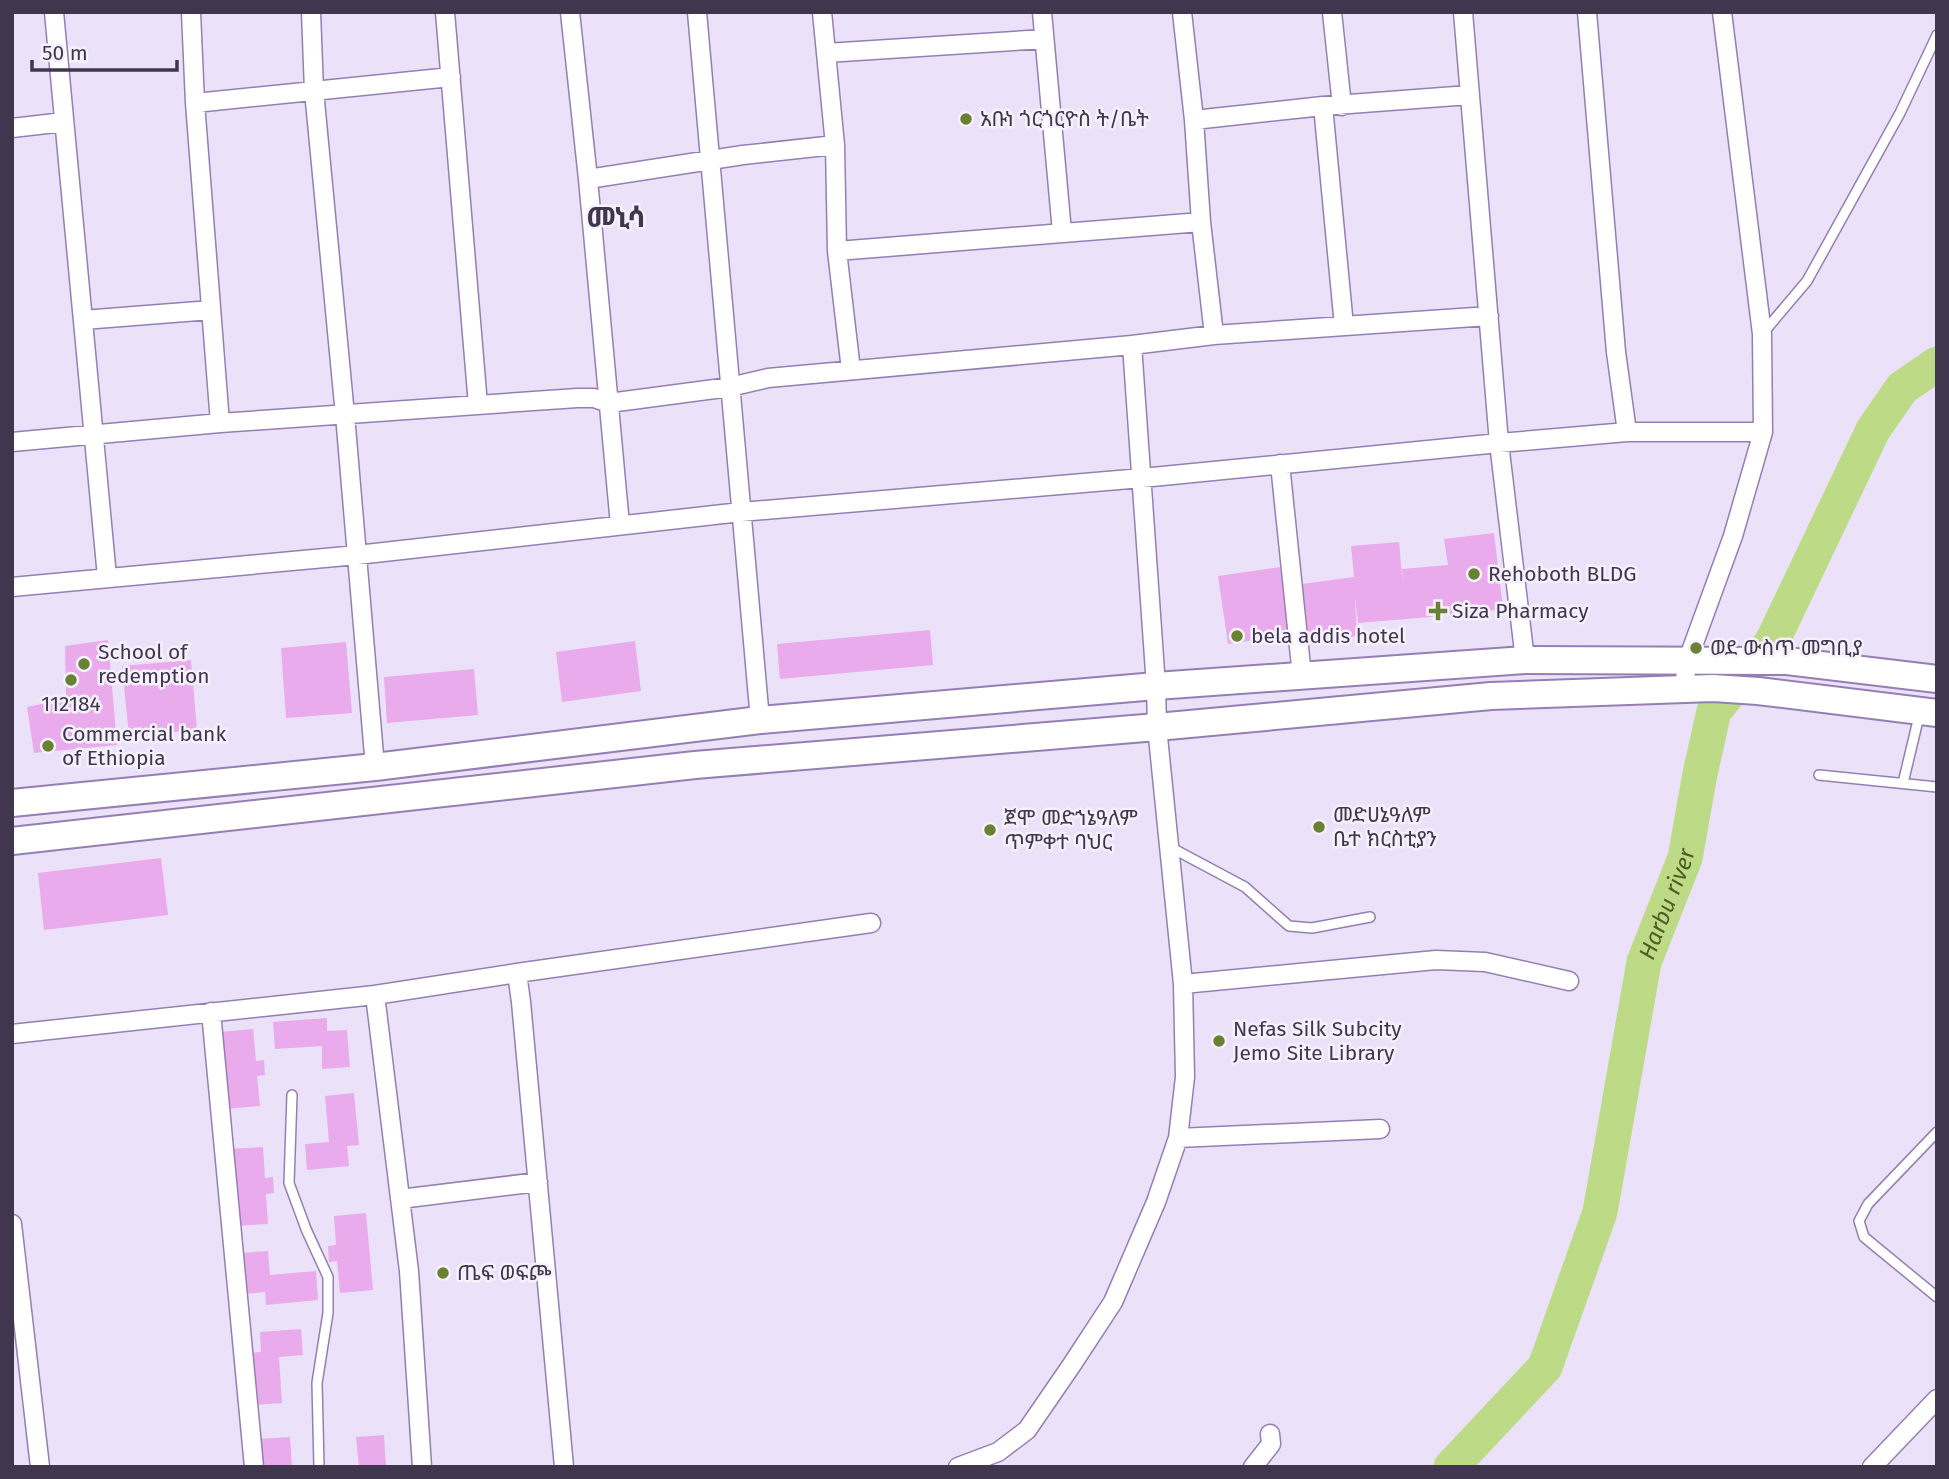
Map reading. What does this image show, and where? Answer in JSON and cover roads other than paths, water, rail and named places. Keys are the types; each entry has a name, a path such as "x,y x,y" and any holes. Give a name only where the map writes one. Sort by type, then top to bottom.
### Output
{"main road":[{"path":"12,803 375,767 760,720 1156,686 1525,660 1787,661 1937,679"},
{"path":"12,841 695,765 1491,696 1713,688 1929,712"}],"street":[{"path":"60,12 54,13 107,577"},
{"path":"191,12 195,103 220,423"},
{"path":"311,12 314,91 375,767"},
{"path":"445,12 478,405"},
{"path":"570,12 620,525"},
{"path":"697,12 760,720"},
{"path":"822,12 835,145 837,251 851,370"},
{"path":"1042,12 1062,232"},
{"path":"1182,12 1214,335"},
{"path":"1332,12 1342,106"},
{"path":"1463,12 1499,443 1525,660"},
{"path":"1587,12 1616,352 1627,432"},
{"path":"1684,689 1687,662 1733,536 1763,432 1762,334 1722,12"},
{"path":"826,53 1044,39"},
{"path":"195,103 451,77"},
{"path":"1194,120 1323,106 1469,95"},
{"path":"1323,106 1344,326"},
{"path":"12,128 64,122"},
{"path":"588,179 743,155 835,145"},
{"path":"837,251 1201,222"},
{"path":"83,320 211,310"},
{"path":"12,442 220,423 585,398 609,403 730,387 768,378 1214,335 1489,316"},
{"path":"958,1467 998,1452 1027,1430 1071,1366 1113,1302 1156,1202 1178,1138 1185,1077 1183,984 1157,727 1132,345"},
{"path":"12,587 357,555 741,512 1142,478 1499,443 1627,432 1763,432"},
{"path":"1280,464 1302,676"},
{"path":"12,1034 375,995 871,923"},
{"path":"1183,984 1436,960 1485,962 1569,981"},
{"path":"517,974 564,1467"},
{"path":"375,995 409,1271 422,1467"},
{"path":"211,1012 254,1467"},
{"path":"1178,1138 1380,1129"},
{"path":"400,1199 538,1182"},
{"path":"12,1224 40,1467"},
{"path":"1872,1467 1937,1399"},
{"path":"1253,1467 1271,1444 1270,1434"}],"lane":[{"path":"1762,334 1807,281 1900,113 1937,35"},
{"path":"1903,783 1929,712"},
{"path":"1819,775 1937,787"},
{"path":"1169,846 1245,887 1289,926 1312,928 1370,917"},
{"path":"292,1095 289,1183 328,1277 328,1313 317,1383 319,1467"},
{"path":"1937,1132 1868,1204 1859,1221 1864,1237 1937,1297"}],"waterway":[{"name":"Harbu river","path":"1451,1467 1545,1367 1600,1212 1644,962 1685,858 1714,711 1772,642 1873,430 1902,388 1937,364"}],"place":[{"name":"አቡነ ጎርጎርዮስ ት/ቤት","path":"966,119"},
{"name":"Rehoboth BLDG","path":"1474,574"},
{"name":"Siza Pharmacy","path":"1438,611"},
{"name":"bela addis hotel","path":"1237,636"},
{"name":"ወደ ውስጥ መግቢያ","path":"1696,648"},
{"name":"School of redemption","path":"84,664"},
{"name":"112184","path":"71,680"},
{"name":"Commercial bank of Ethiopia","path":"48,746"},
{"name":"መድሀኔዓለም ቤተ ክርስቲያን","path":"1319,827"},
{"name":"ጀሞ መድኀኔዓለም ጥምቀተ ባህር","path":"990,830"},
{"name":"Nefas Silk Subcity Jemo Site Library","path":"1219,1041"},
{"name":"ጤፍ ወፍጮ","path":"443,1273"}],"district":[{"name":"መኒሳ","path":"616,217"}]}
